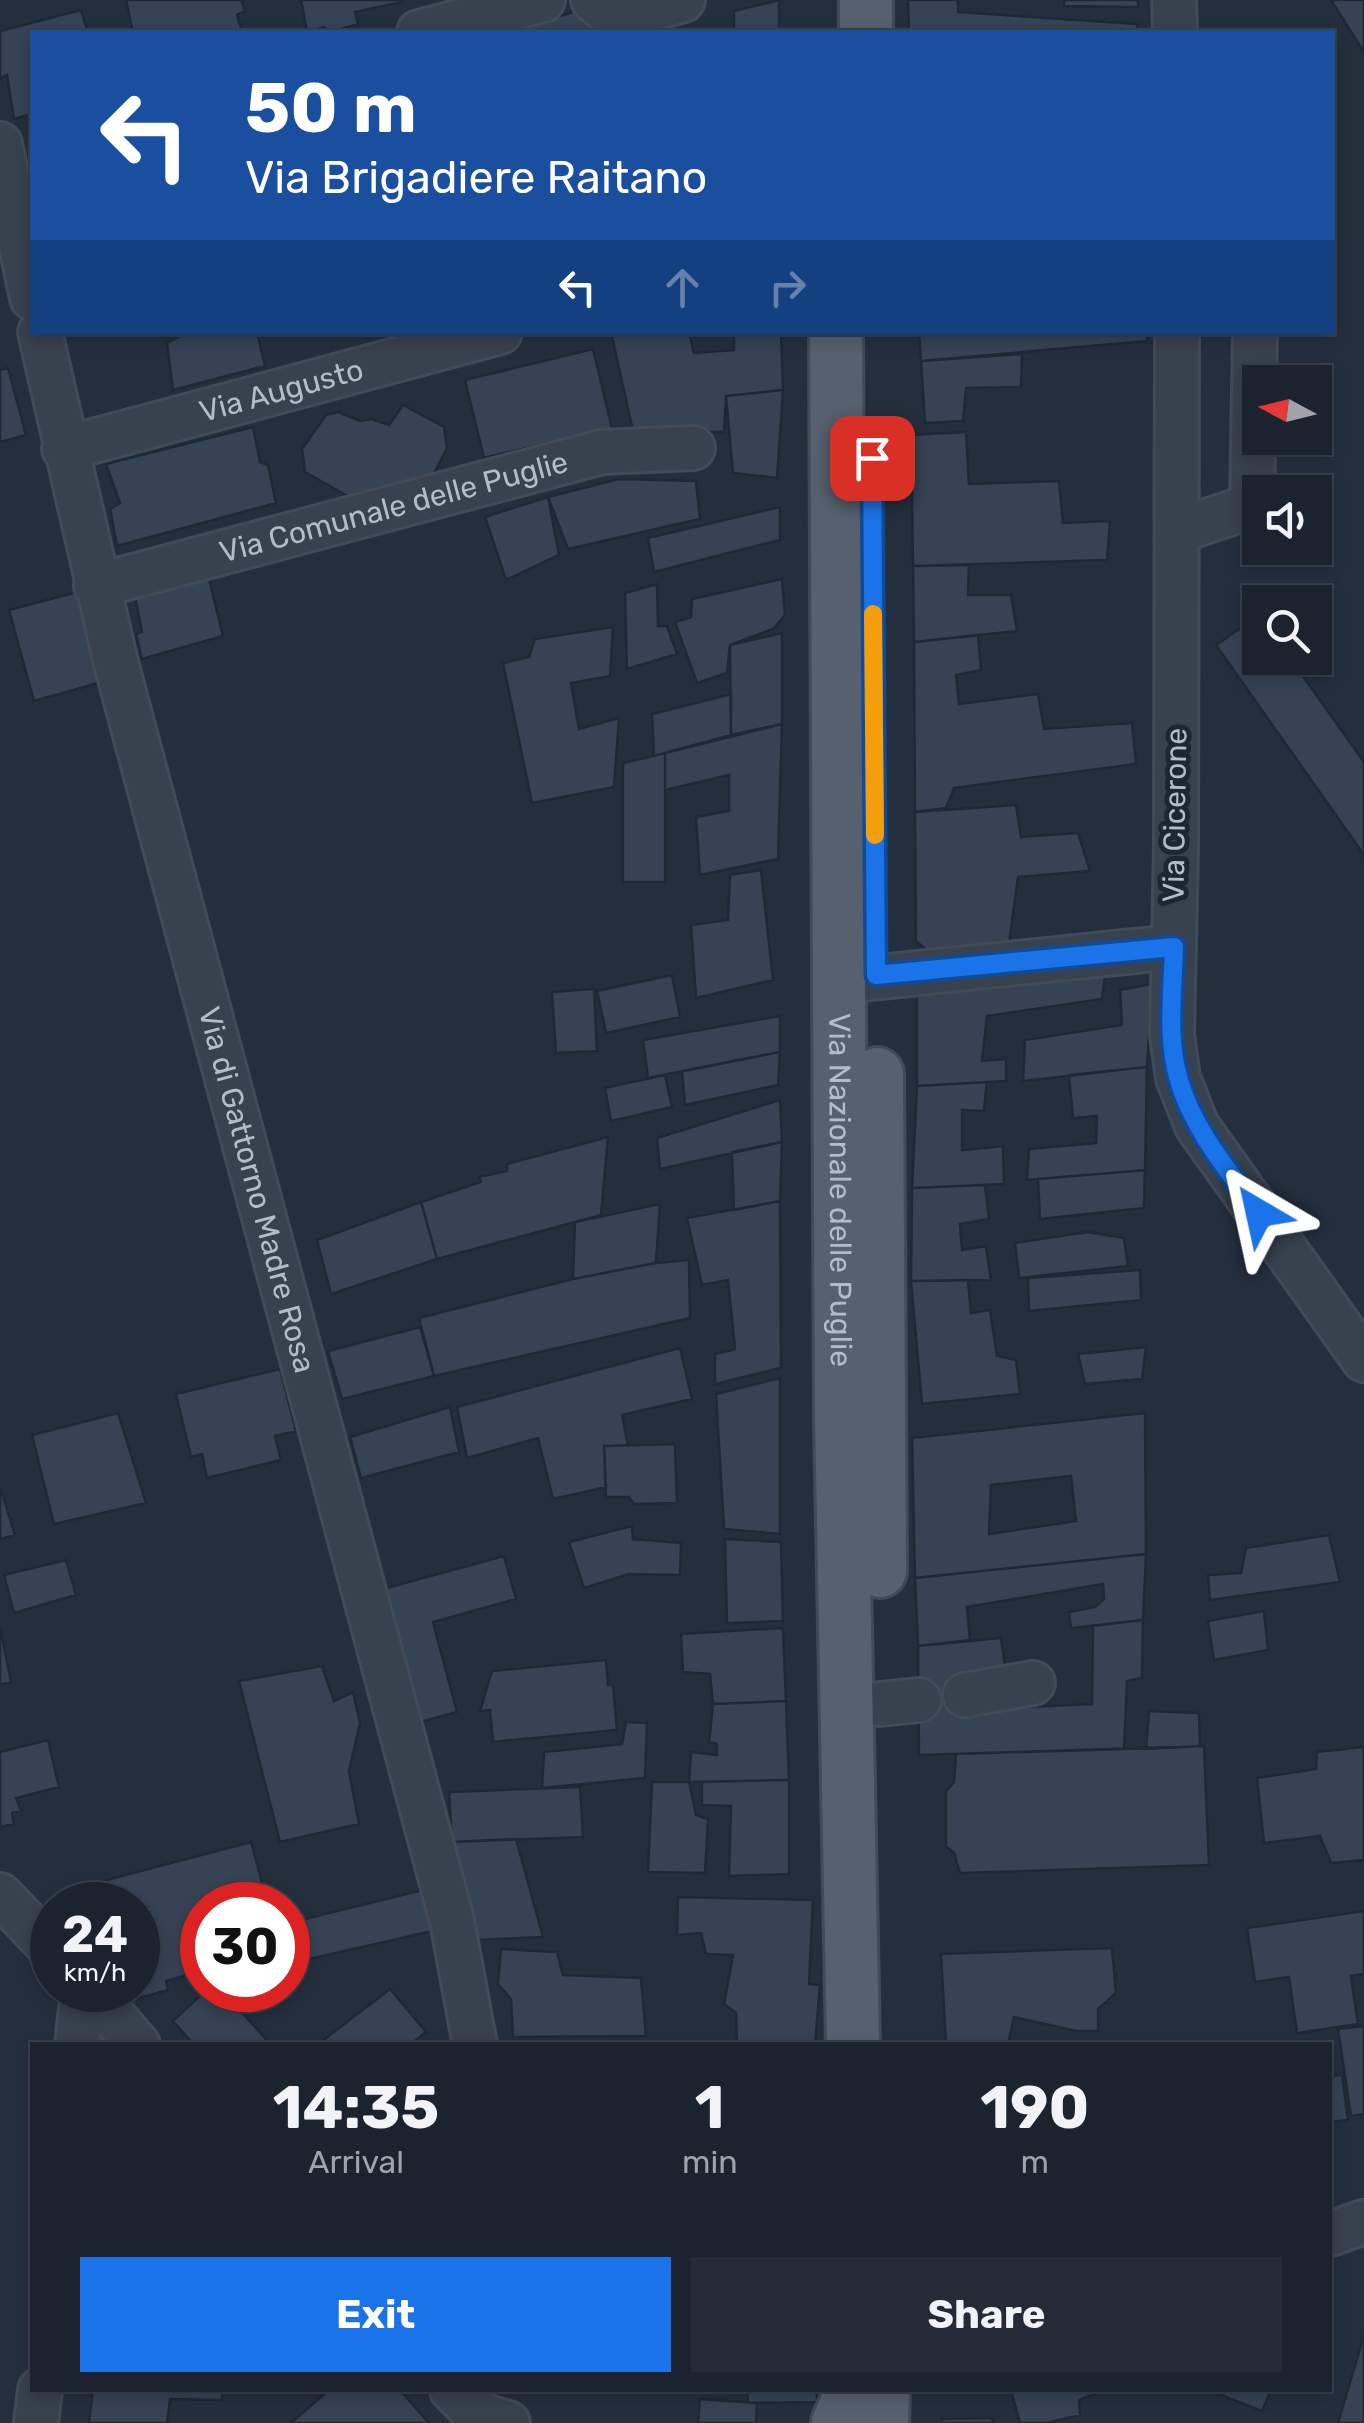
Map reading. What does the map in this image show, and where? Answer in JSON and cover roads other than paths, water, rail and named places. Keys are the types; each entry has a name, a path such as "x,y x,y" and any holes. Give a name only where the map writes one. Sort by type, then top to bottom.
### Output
{"main road":[{"path":"833,0 834,30"},
{"path":"866,0 866,30"},
{"name":"Via Nazionale delle Puglie","path":"836,335 858,978 899,1702 882,2042"},
{"name":"Via Nazionale delle Puglie","path":"854,2042 841,1418 858,978 870,335"},
{"path":"838,2423 851,2392"},
{"path":"882,2423 884,2392"}],"street":[{"path":"427,30 543,0"},
{"path":"593,0 612,15 625,16 683,0"},
{"path":"1174,0 1175,30"},
{"path":"30,135 0,143 30,288"},
{"name":"Via di Gattorno Madre Rosa","path":"41,335 96,586 452,1921 474,2042"},
{"name":"Via Augusto","path":"64,449 489,335"},
{"name":"Via Cicerone","path":"1177,335 1172,1036 1178,1078 1197,1126 1364,1360"},
{"path":"1176,531 1252,506 1255,335"},
{"name":"Via Comunale delle Puglie","path":"96,586 602,452 693,448"},
{"path":"858,978 1174,947"},
{"path":"965,1695 1033,1683"},
{"path":"0,1895 30,1926"},
{"path":"78,2042 82,2012"},
{"path":"110,2012 135,2042"},
{"path":"1332,2233 1364,2222"},
{"path":"36,2423 40,2392"},
{"path":"454,2392 475,2413 508,2423"}]}
